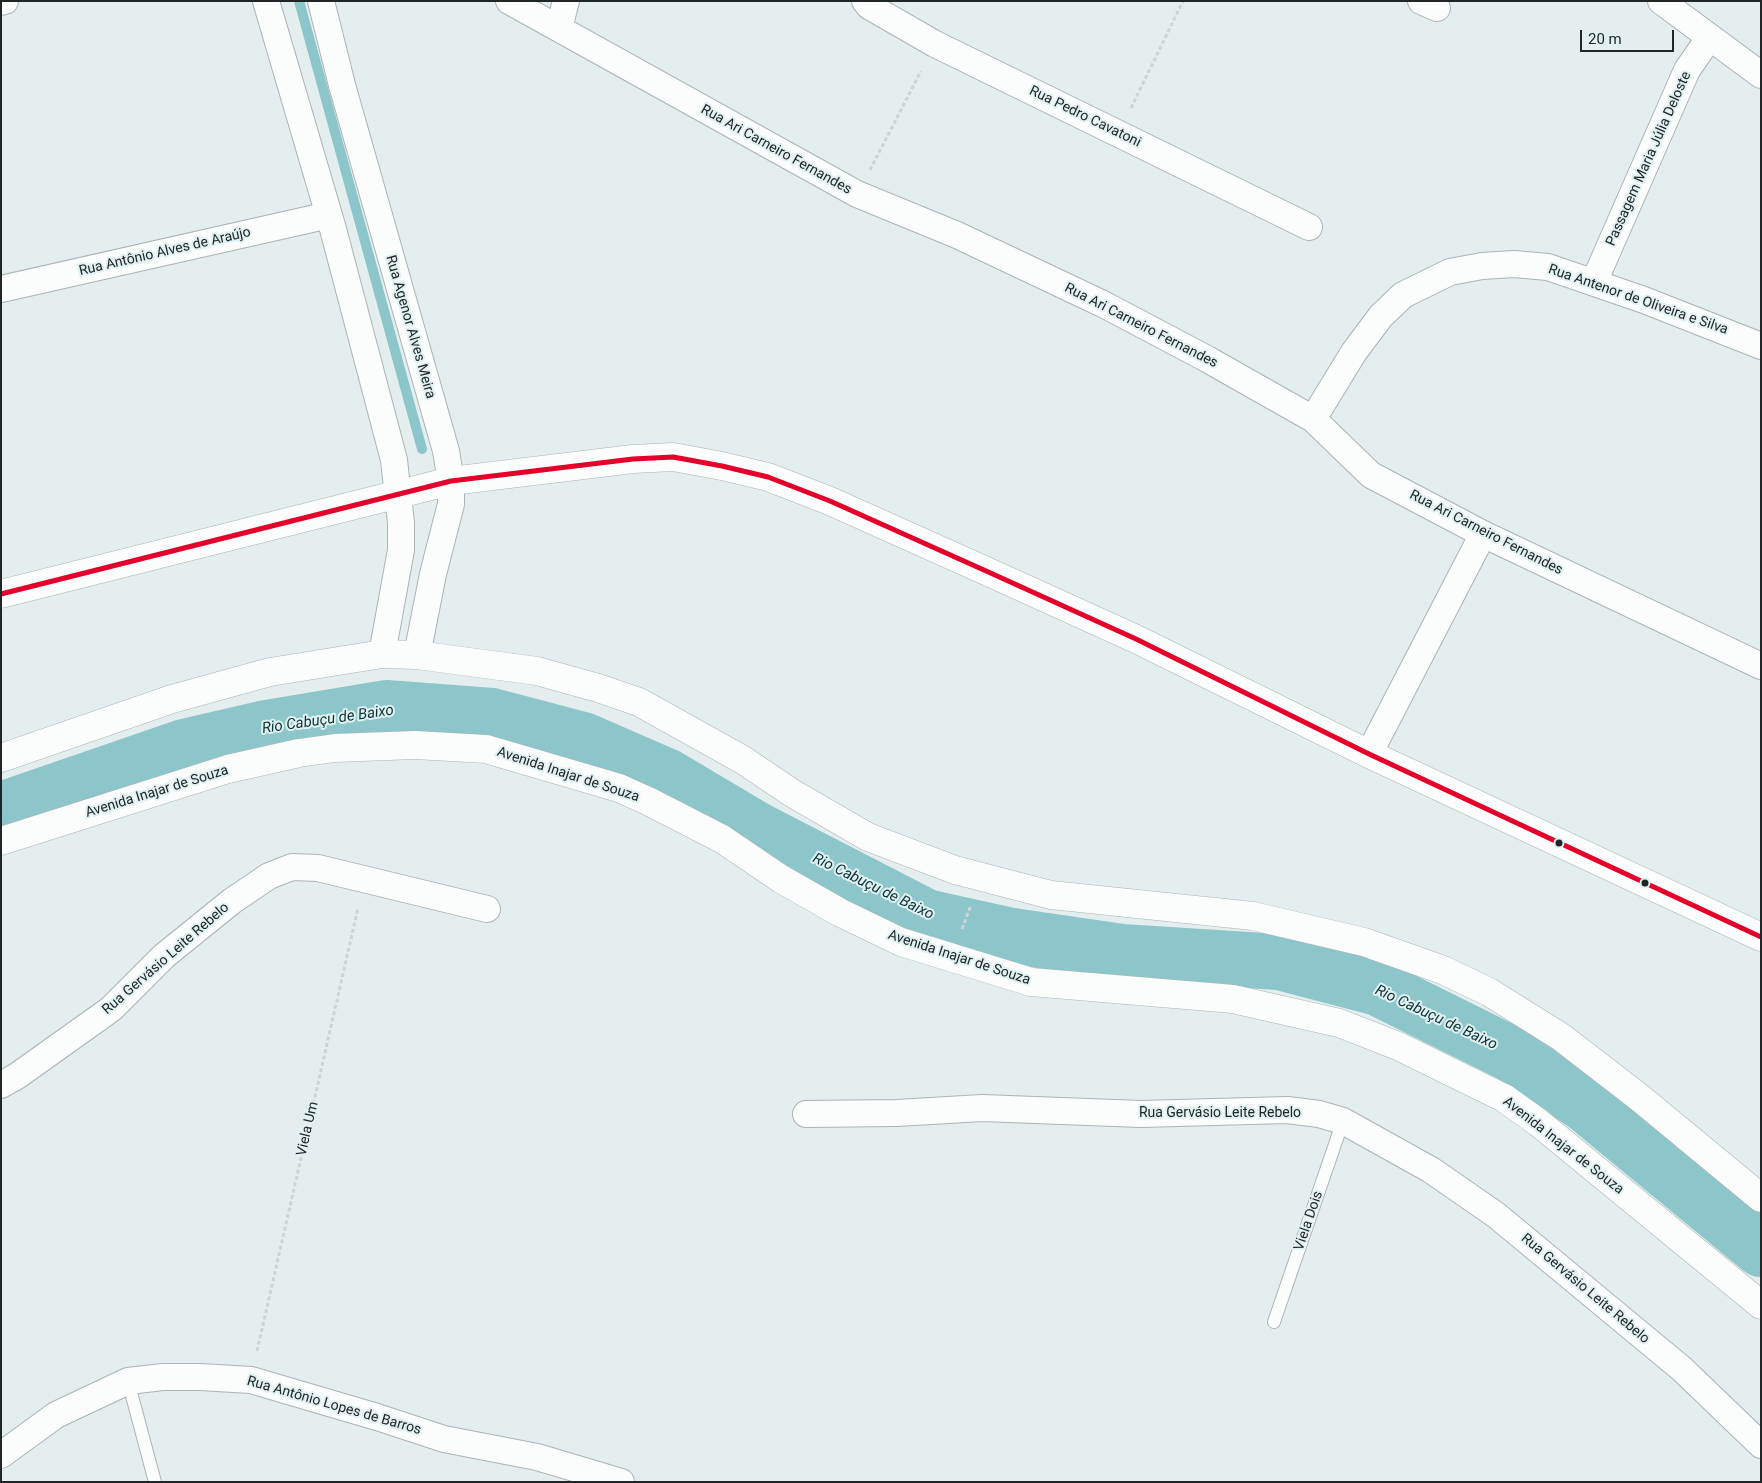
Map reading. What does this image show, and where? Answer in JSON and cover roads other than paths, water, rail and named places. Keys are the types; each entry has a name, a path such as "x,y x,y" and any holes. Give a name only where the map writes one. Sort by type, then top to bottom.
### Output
{"main road":[{"path":"1,594 451,482 577,464 673,458 722,466 768,477 830,501 1136,639 1369,754 1761,937"},
{"path":"1,758 172,699 270,672 382,654 418,655 537,671 639,702 743,760 792,793 868,837 955,870 1051,895 1253,916 1364,942 1436,967 1489,992 1561,1037 1640,1098 1761,1198"},
{"name":"Avenida Inajar de Souza","path":"1,841 228,769 299,753 335,748 415,745 486,749 619,788 648,801 722,839 781,879 839,912 901,942 943,956 1031,982 1233,999 1339,1023 1398,1046 1504,1098 1539,1123 1761,1305"}],"street":[{"path":"266,1 329,216 394,460 401,523 401,550 382,654"},
{"name":"Rua Agenor Alves Meira","path":"321,1 342,85 446,452 451,482 451,504 433,574 418,655"},
{"name":"Rua Ari Carneiro Fernandes","path":"510,1 857,194 957,235 1106,305 1207,359 1313,420 1370,475 1483,534 1761,666"},
{"path":"559,28 566,1"},
{"name":"Rua Pedro Cavatoni","path":"865,1 869,6 935,44 1309,227"},
{"path":"1661,1 1761,75"},
{"name":"Passagem Maria Júlia Deloste","path":"1594,282 1687,70 1709,38"},
{"name":"Rua Antônio Alves de Araújo","path":"1,289 329,216"},
{"name":"Rua Antenor de Oliveira e Silva","path":"1313,420 1354,352 1380,316 1403,295 1450,272 1482,266 1514,264 1548,267 1735,334 1761,346"},
{"path":"1369,754 1483,534"},
{"name":"Rua Gervásio Leite Rebelo","path":"1,1084 17,1076 111,1009 164,956 232,901 269,876 292,867 318,868 365,878 487,909"},
{"name":"Rua Gervásio Leite Rebelo","path":"806,1114 897,1113 982,1108 1141,1114 1287,1110 1319,1114 1343,1120 1431,1170 1496,1215 1682,1369 1761,1445"},
{"name":"Rua Antônio Lopes de Barros","path":"1,1455 19,1440 56,1415 128,1381 172,1377 251,1380 444,1439 537,1457 621,1482"}],"lane":[{"name":"Viela Dois","path":"1274,1322 1343,1120"},
{"path":"128,1381 155,1482"}],"waterway":[{"path":"299,1 422,449"},
{"name":"Rio Cabuçu de Baixo","path":"1,810 184,747 266,728 386,708 492,716 583,740 668,777 759,831 926,917 1012,936 1122,952 1279,962 1378,988 1513,1055 1585,1104 1761,1249"}]}
